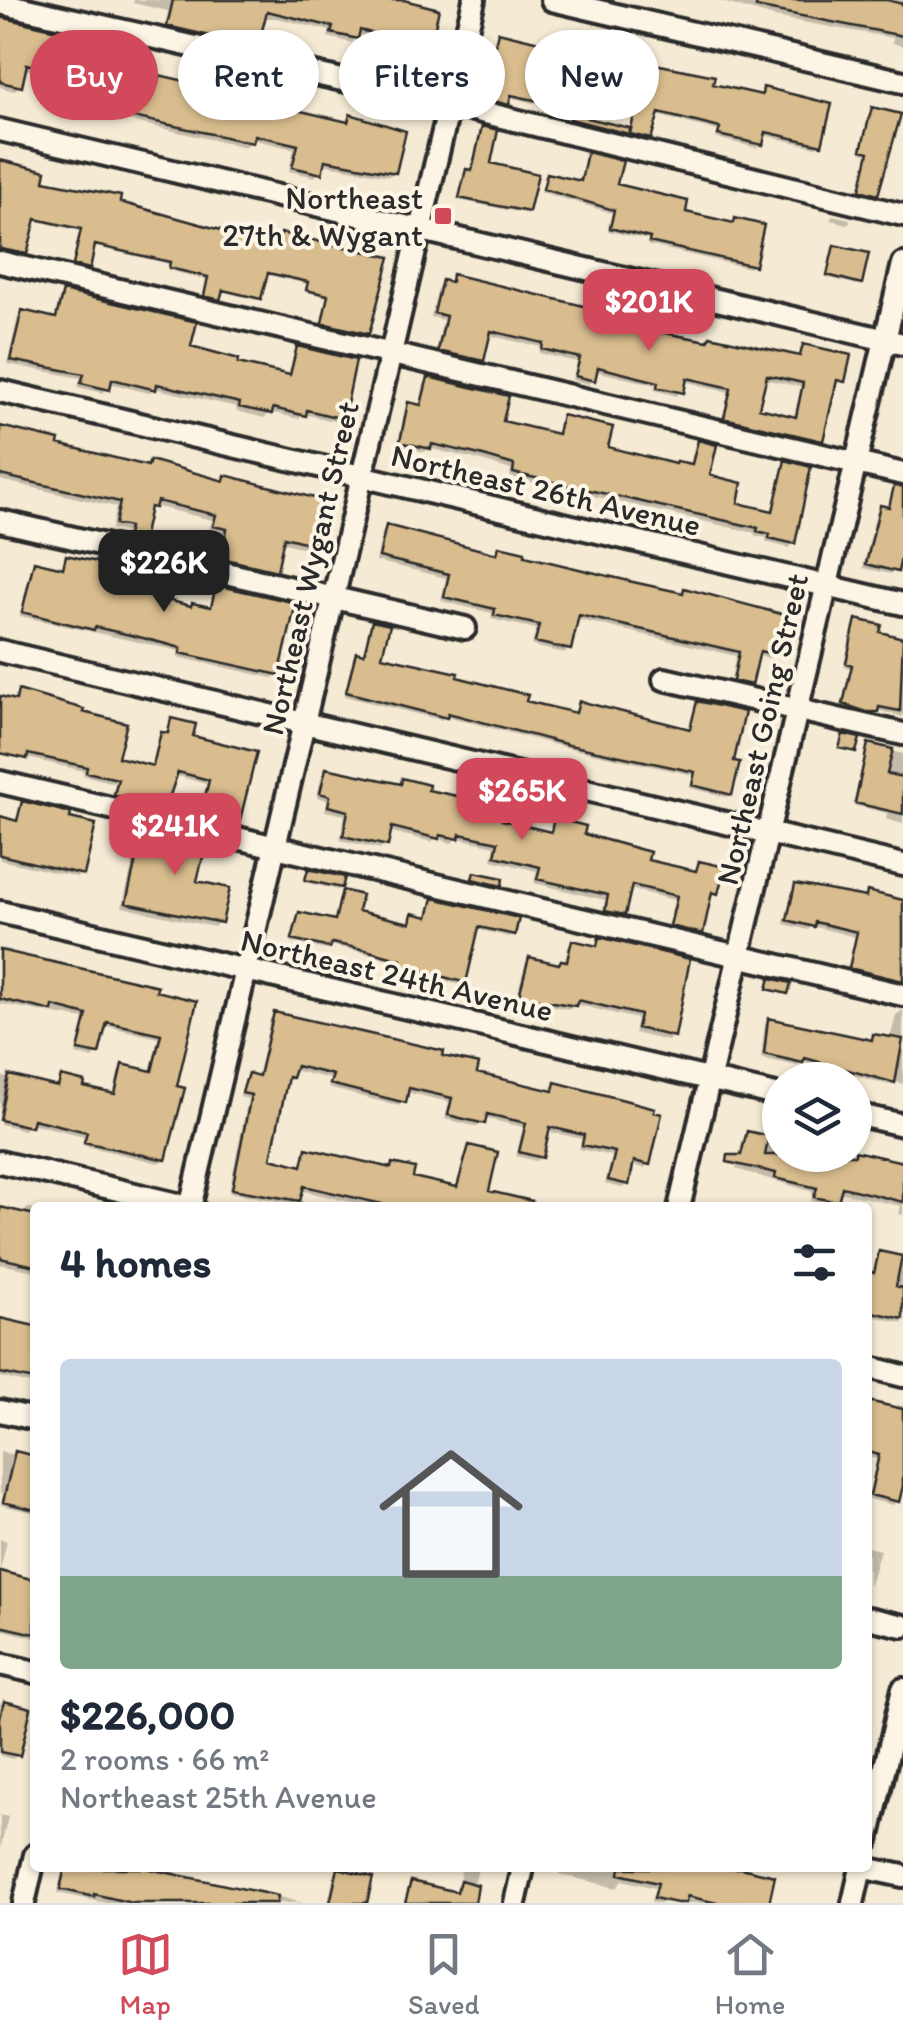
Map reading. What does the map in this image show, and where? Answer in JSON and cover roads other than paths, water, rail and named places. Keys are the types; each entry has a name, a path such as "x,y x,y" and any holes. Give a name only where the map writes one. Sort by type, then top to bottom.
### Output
{"street":[{"name":"Northeast Wygant Street","path":"467,30 474,0"},
{"path":"552,0 903,82"},
{"path":"0,3 339,79"},
{"path":"505,117 903,215"},
{"name":"Northeast Wygant Street","path":"192,1202 446,120"},
{"path":"0,130 894,342"},
{"path":"0,262 903,474"},
{"name":"Northeast Going Street","path":"680,1202 856,463 894,342 903,264"},
{"name":"Northeast 26th Avenue","path":"0,391 903,604"},
{"path":"0,521 465,628"},
{"path":"0,652 903,865"},
{"path":"664,678 903,734"},
{"path":"0,782 903,995"},
{"name":"Northeast 24th Avenue","path":"0,912 762,1092"},
{"path":"872,1118 903,1125"},
{"path":"0,1162 170,1202"},
{"path":"872,1368 903,1376"},
{"path":"0,1411 30,1418"},
{"path":"872,1619 903,1626"},
{"path":"0,1664 30,1671"},
{"path":"872,1823 903,1689"},
{"path":"872,1870 903,1876"},
{"path":"24,1903 31,1872"},
{"path":"515,1903 522,1872"},
{"path":"852,1903 862,1872"}],"place":[{"name":"Northeast 27th & Wygant","path":"443,216"}]}
